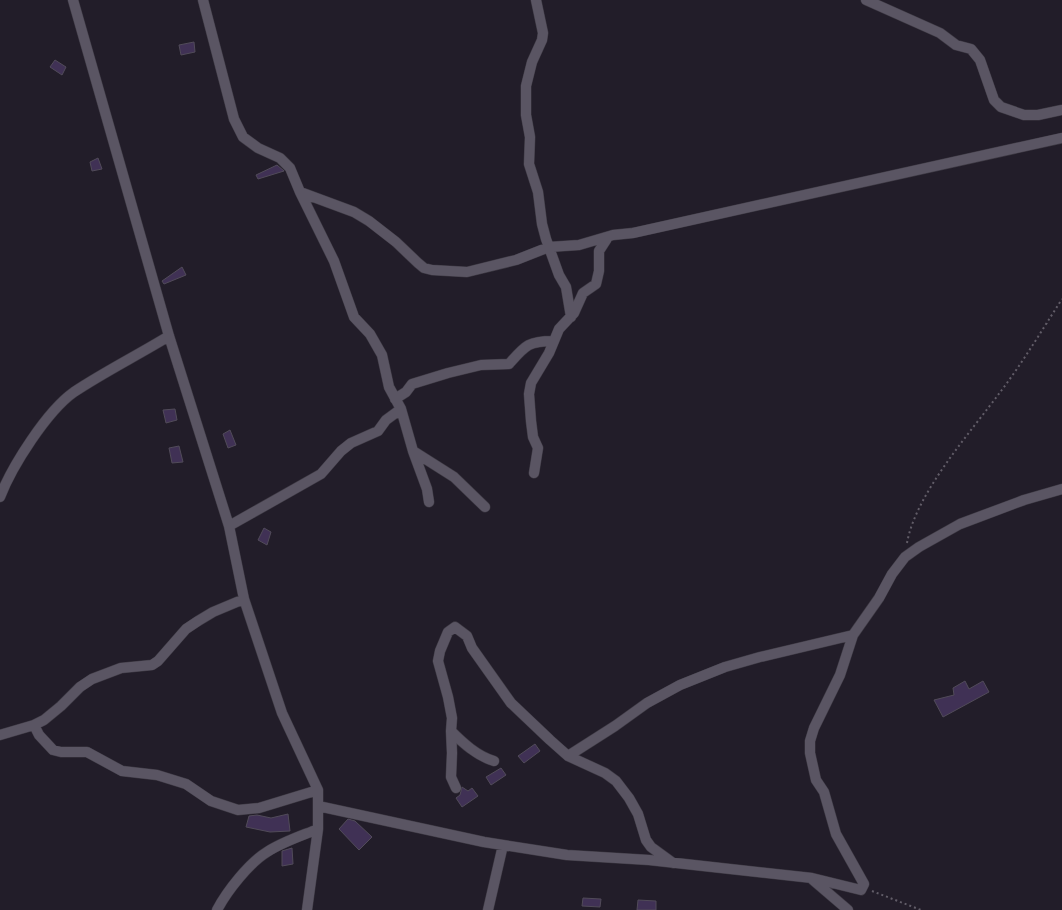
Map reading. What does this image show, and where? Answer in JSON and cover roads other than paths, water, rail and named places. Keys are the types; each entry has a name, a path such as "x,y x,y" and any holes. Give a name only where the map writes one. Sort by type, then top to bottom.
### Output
{"street":[{"path":"73,0 169,336 229,526 244,599 282,713 318,790 318,829 307,910"},
{"path":"203,0 234,120 243,137 258,148 285,162 290,168 300,192 334,261 354,316 370,334 382,355 389,387 401,409 412,451 427,489 429,502"},
{"path":"536,0 543,33 542,40 534,55 526,92 526,115 530,137 529,164 538,192 542,224 559,275 566,287 571,317"},
{"path":"866,0 898,16 940,33 956,44 972,49 980,60 994,100 1001,107 1024,115 1038,115 1062,110"},
{"path":"300,192 354,212 369,221 396,242 424,268 432,270 468,272 516,260 549,247 580,245 608,237 633,233 1062,138"},
{"path":"534,473 538,448 533,437 529,394 531,383 549,353 559,329 571,317 577,308 583,293 596,284 599,270 599,251 608,237"},
{"path":"0,497 4,486 29,445 53,410 73,393 169,336"},
{"path":"395,399 406,392 412,384 481,365 509,364 520,349 527,345 536,341 553,341"},
{"path":"229,526 321,474 331,460 346,447 378,431 386,420 401,409"},
{"path":"412,451 454,477 485,507"},
{"path":"318,806 503,845 567,855 673,863 812,878 861,890 864,884 859,872 847,856 836,834 824,792 816,780 810,753 810,741 814,728 840,676 853,635 879,598 892,574 905,557 932,539 960,524 1024,500 1062,489"},
{"path":"0,735 34,725 49,715 80,687 92,679 121,668 152,665 158,661 186,629 213,612 244,599"},
{"path":"456,788 451,777 452,718 438,661 440,651 448,632 455,627 467,636 472,648 511,703 568,756 605,773 616,781 629,798 638,814 646,840 651,847 673,863"},
{"path":"568,756 615,726 647,703 680,685 725,667 760,656 853,635"},
{"path":"34,725 38,735 53,750 61,752 87,752 122,771 157,775 186,784 211,801 238,810 259,808 318,790"},
{"path":"451,731 484,758 494,761"},
{"path":"217,910 225,895 266,852 318,829"},
{"path":"488,910 503,845"},
{"path":"812,878 848,910"}]}
